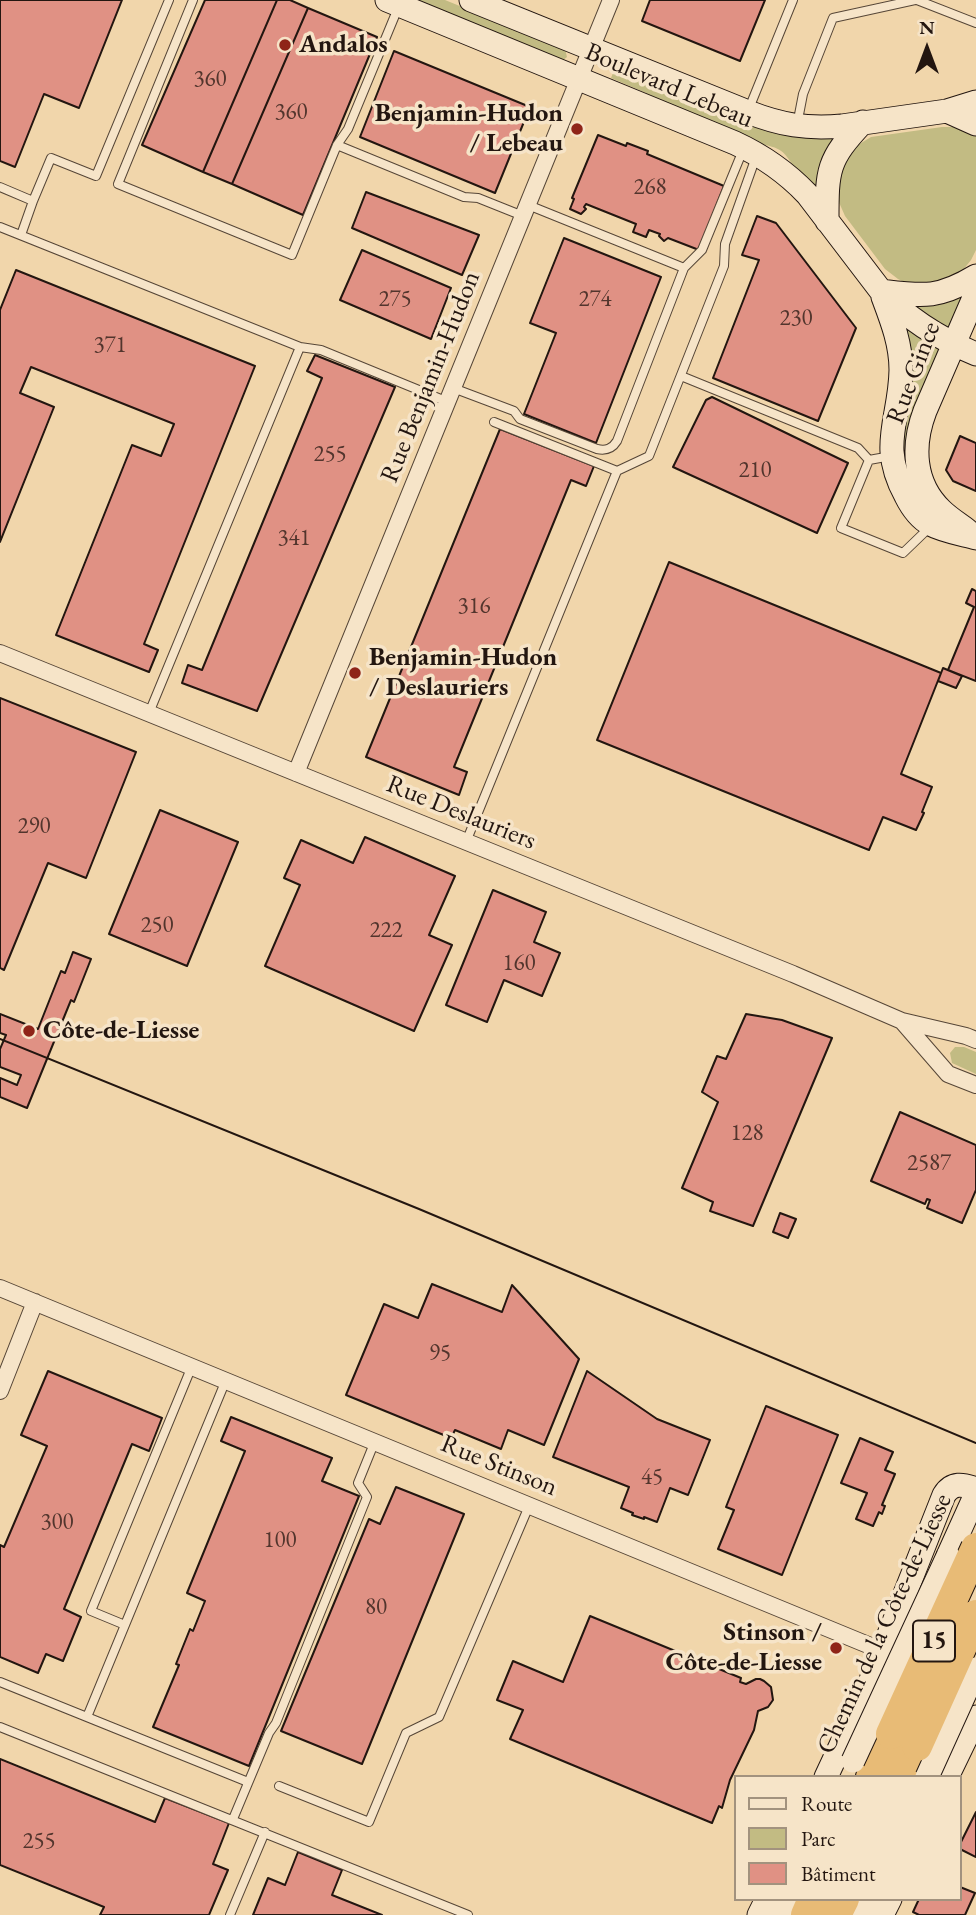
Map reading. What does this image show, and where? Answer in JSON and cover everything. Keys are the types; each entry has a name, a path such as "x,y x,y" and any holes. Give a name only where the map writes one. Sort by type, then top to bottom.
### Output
{"highway":[{"name":"15","path":"902,1775 904,1740 976,1549"},
{"name":"15","path":"856,1772 904,1740 976,1615"}],"street":[{"name":"Boulevard Lebeau","path":"471,0 780,124 825,127 947,111"},
{"name":"Rue Benjamin-Hudon","path":"296,773 611,0"},
{"name":"Boulevard Lebeau","path":"393,3 751,151 771,162 794,181 881,291 907,315 965,349"},
{"path":"947,111 976,102"},
{"path":"947,111 976,124"},
{"path":"827,221 828,179 832,164 839,149 863,122"},
{"path":"881,291 917,295 938,294 976,276"},
{"name":"Boulevard Lebeau","path":"881,291 894,324 900,356 900,384 892,433 880,458 897,477 919,516 931,525"},
{"name":"Rue Gince","path":"976,293 965,349 920,425 916,446 916,458 923,482 936,504 976,537"},
{"path":"931,525 976,537"},
{"name":"Rue Deslauriers","path":"0,653 902,1021 976,1040"},
{"name":"Rue Deslauriers","path":"902,1021 948,1074 976,1086"},
{"name":"Rue Stinson","path":"0,1288 882,1650 976,1698"},
{"path":"0,1391 36,1303"},
{"name":"Chemin de la Côte-de-Liesse","path":"827,1775 869,1685 945,1492 957,1485 976,1492 856,1772"},
{"path":"928,1775 976,1669"},
{"path":"948,1775 976,1717"}],"lane":[{"path":"21,235 51,158 96,176 169,0"},
{"path":"193,0 118,184 292,255 337,145 348,129 393,3"},
{"path":"748,112 793,0"},
{"path":"797,126 803,94 833,18 916,0 976,23"},
{"path":"337,145 464,197 526,210 684,268"},
{"path":"0,227 300,347 321,350 450,395 514,411 520,419 604,450 617,440 684,268 702,250 751,151"},
{"path":"466,842 617,471 649,456 724,266 725,244 751,151"},
{"path":"0,187 33,201"},
{"path":"149,713 300,347"},
{"path":"681,376 880,458 841,528 903,553 931,525"},
{"path":"495,422 617,471"},
{"path":"125,1625 91,1611 192,1366"},
{"path":"87,1717 226,1380"},
{"path":"233,1819 269,1733 276,1723 367,1497 358,1483 375,1441"},
{"path":"279,1786 369,1822 406,1733 439,1717 529,1506"},
{"path":"0,1682 248,1783"},
{"path":"0,1727 468,1915"},
{"path":"230,1915 265,1832"}],"green space":[{"path":"411,0 445,0 565,49 567,57 562,61"},
{"path":"615,68 834,138 817,188 814,188 781,151 645,95 646,93 611,78"},
{"path":"958,127 976,135 976,250 959,275 944,284 906,283 885,269 845,216 838,200 839,173 853,148 871,137"},
{"path":"964,297 949,333 909,303 930,306"},
{"path":"904,324 942,349 909,424 905,455 907,471 902,454 903,427 911,387"},
{"path":"955,1047 976,1052 976,1074 952,1063 950,1053"}],"building":[{"path":"0,0 122,0 79,108 44,94 15,167 0,161"},
{"path":"205,0 277,0 203,172 142,145"},
{"path":"277,0 290,0 308,8 232,184 203,172"},
{"path":"650,0 765,0 740,61 642,21"},
{"path":"308,8 377,37 303,215 232,184"},
{"path":"394,51 530,107 495,193 360,137"},
{"path":"598,135 648,151 647,154 724,186 699,250 668,238 664,241 660,234 649,230 646,237 633,232 636,224 586,204 586,209 581,214 570,209"},
{"path":"366,192 479,235 462,275 352,228"},
{"path":"757,216 776,223 856,328 818,421 713,378 759,260 742,255"},
{"path":"564,238 661,277 596,443 524,414 556,333 530,323"},
{"path":"362,250 451,288 431,339 340,300"},
{"path":"16,270 255,366 144,644 158,650 149,672 56,635 132,445 161,456 174,424 31,367 20,393 54,407 0,542 0,310"},
{"path":"315,355 395,387 257,711 182,683 188,665 202,670 322,378 307,371"},
{"path":"712,397 848,463 817,533 673,467 706,400"},
{"path":"500,429 594,466 586,486 571,480 454,767 467,772 459,795 366,757"},
{"path":"960,436 976,443 976,491 953,481 946,470"},
{"path":"669,562 941,673 901,774 932,787 916,830 883,817 869,850 597,740"},
{"path":"972,589 976,591 976,681 948,670 974,607 966,603"},
{"path":"943,668 962,676 956,688 938,681"},
{"path":"0,698 136,752 86,878 48,863 4,970 0,968"},
{"path":"160,810 238,842 187,966 109,934"},
{"path":"365,837 455,876 429,935 452,945 414,1031 265,966 300,885 284,878 301,840 353,863"},
{"path":"493,890 546,912 534,942 560,953 542,996 504,980 487,1022 446,1005"},
{"name":"Côte-de-Liesse","path":"73,952 91,959 74,1002 71,1000 27,1108 0,1097 0,1078 17,1085 21,1075 0,1067 0,1049 6,1035 0,1033 0,1014 38,1029 61,971 65,973"},
{"path":"746,1014 782,1020 832,1038 753,1226 710,1211 713,1202 682,1188 718,1102 702,1092 717,1056 726,1059"},
{"path":"900,1112 976,1145 976,1190 962,1223 927,1208 930,1200 927,1199 925,1204 871,1181"},
{"path":"780,1213 796,1219 788,1238 773,1232"},
{"path":"432,1284 502,1312 512,1285 579,1359 544,1445 508,1430 501,1449 455,1430 451,1438 346,1395 384,1304 418,1318"},
{"path":"48,1371 162,1418 149,1451 132,1444 64,1609 81,1617 63,1661 46,1654 38,1673 0,1657 0,1545 4,1547 47,1446 21,1435"},
{"path":"587,1371 657,1419 710,1440 688,1495 670,1488 657,1522 632,1515 633,1513 621,1508 629,1487 553,1457"},
{"path":"766,1406 838,1435 782,1575 718,1549 734,1510 726,1507"},
{"path":"231,1417 332,1458 322,1481 359,1496 249,1766 153,1727 179,1665 176,1664 190,1629 193,1631 205,1601 187,1593 245,1451 221,1441"},
{"path":"860,1438 893,1452 885,1470 895,1474 882,1505 885,1506 882,1514 879,1512 873,1526 856,1519 867,1493 841,1483"},
{"path":"396,1487 464,1514 362,1764 281,1731 369,1519 380,1524"},
{"path":"590,1616 741,1678 740,1682 746,1684 760,1679 771,1687 773,1700 768,1707 758,1711 754,1730 730,1780 722,1808 719,1806 712,1823 510,1739 523,1710 497,1700 513,1661 563,1682"},
{"path":"0,1759 155,1822 165,1798 229,1823 213,1864 228,1870 209,1915 100,1915 104,1907 0,1865"},
{"path":"976,1812 976,1857 962,1850 962,1840"},
{"path":"298,1852 342,1870 332,1895 382,1915 253,1915 268,1878 285,1885"},
{"path":"962,1888 975,1893 965,1915 919,1915 913,1912 918,1901 962,1901"}],"tram line":[{"path":"0,1039 419,1209 976,1443"}],"place":[{"name":"Andalos","path":"285,45"},
{"name":"Benjamin-Hudon / Lebeau","path":"577,129"},
{"name":"Benjamin-Hudon / Deslauriers","path":"355,673"},
{"name":"Côte-de-Liesse","path":"29,1031"},
{"name":"Stinson / Côte-de-Liesse","path":"836,1648"}]}
